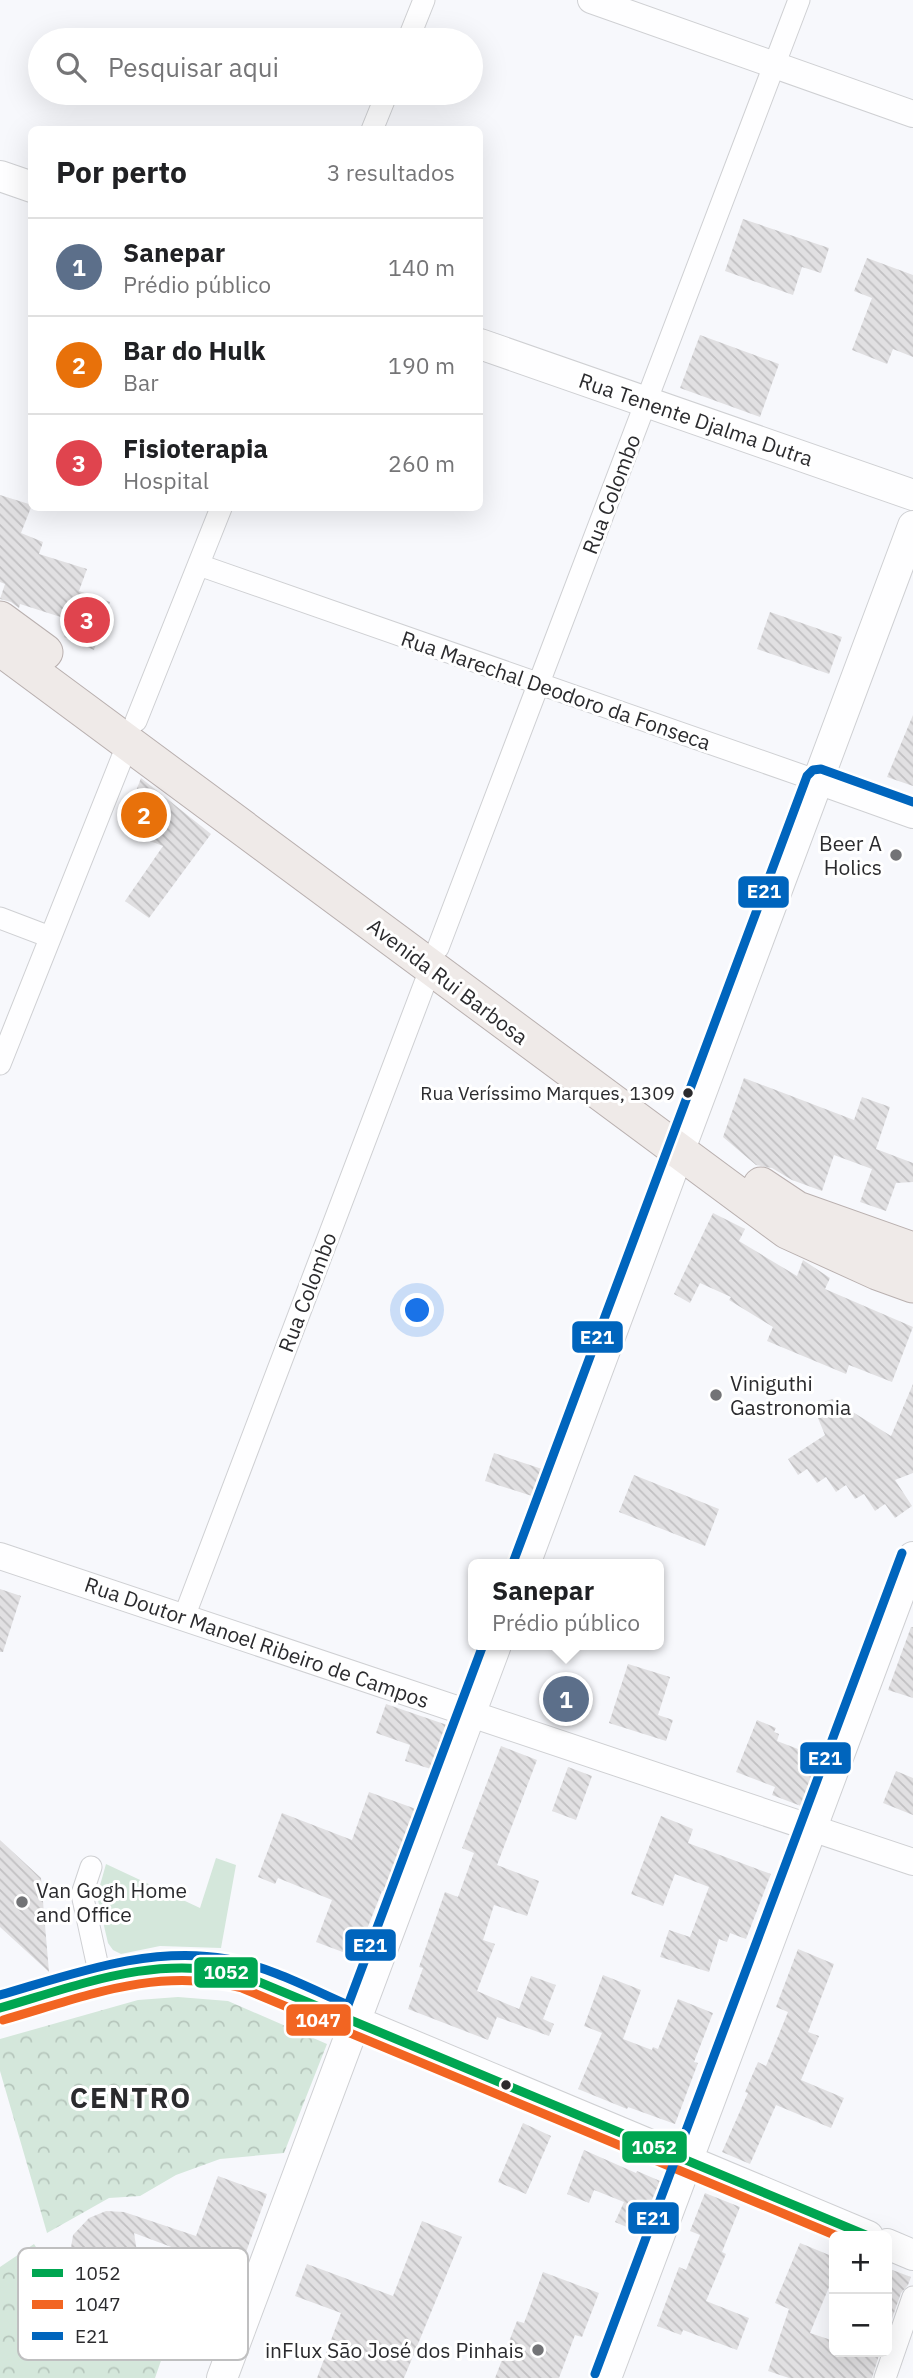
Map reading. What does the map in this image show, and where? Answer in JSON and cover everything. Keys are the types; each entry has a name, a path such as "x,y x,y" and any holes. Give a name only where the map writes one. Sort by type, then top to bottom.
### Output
{"main road":[{"path":"0,176 28,186"},
{"name":"Rua Tenente Djalma Dutra","path":"483,345 913,495"},
{"path":"528,1559 913,526"},
{"name":"Avenida Rui Barbosa","path":"0,619 132,732 683,1144 787,1231 877,1272 913,1285"},
{"name":"Avenida Rui Barbosa","path":"0,648 132,732"},
{"name":"Avenida Rui Barbosa","path":"683,1144 797,1209 913,1250"},
{"path":"606,2378 913,1557"},
{"path":"248,2308 494,1650"},
{"path":"0,2008 101,1981 167,1968 197,1967 226,1971 252,1978 856,2231"},
{"path":"892,2246 913,2255"},
{"path":"222,2378 229,2360"}],"street":[{"path":"413,28 424,0"},
{"path":"591,0 913,114"},
{"name":"Rua Colombo","path":"184,1617 799,0"},
{"path":"374,126 382,105"},
{"path":"0,1064 220,511"},
{"name":"Rua Marechal Deodoro da Fonseca","path":"199,565 913,815"},
{"path":"0,918 50,937"},
{"name":"Rua Doutor Manoel Ribeiro de Campos","path":"0,1556 913,1862"},
{"path":"91,1867 82,1894 101,1981"},
{"path":"885,2378 913,2297"}],"green space":[{"path":"216,1858 236,1865 221,1948 160,1946 121,1954 113,1950 108,1943 97,1896 106,1864 200,1908"},
{"path":"178,1997 228,2001 327,2044 284,2153 220,2159 176,2175 140,2196 109,2198 47,2233 0,2071 0,2039 138,2000"},
{"path":"18,2255 18,2360 161,2360 155,2378 0,2378 0,2267"}],"building":[{"path":"743,219 829,248 821,273 802,267 793,295 725,271"},
{"path":"867,258 913,275 913,357 893,349 887,364 852,350 872,298 854,291"},
{"path":"700,335 779,364 760,417 680,388"},
{"path":"0,495 28,504 30,511 21,533 43,542 39,554 87,569 79,591 110,602 94,650 64,637 70,620 20,604 19,608 0,599 5,584 0,582"},
{"path":"770,612 842,637 829,674 757,649"},
{"path":"913,715 913,786 887,777"},
{"path":"141,778 211,834 149,918 125,901 163,846 121,830"},
{"path":"744,1078 854,1120 862,1097 890,1107 876,1149 913,1163 913,1182 896,1183 886,1211 860,1202 872,1169 834,1155 822,1191 792,1180 772,1168 756,1165 723,1137"},
{"path":"713,1213 745,1229 739,1241 797,1276 803,1260 830,1278 825,1289 913,1327 892,1382 849,1365 846,1374 767,1341 773,1327 729,1300 731,1297 700,1283 690,1303 674,1294"},
{"path":"913,1384 913,1473 895,1480 912,1506 895,1518 885,1504 875,1511 864,1494 855,1499 846,1485 836,1492 826,1477 817,1483 807,1469 798,1475 788,1459 825,1435 815,1405 832,1399 891,1436"},
{"path":"494,1453 542,1469 532,1496 485,1481"},
{"path":"634,1475 719,1509 705,1546 619,1512"},
{"path":"0,1589 21,1596 3,1652 0,1652"},
{"path":"913,1627 913,1698 888,1690"},
{"path":"628,1664 670,1677 658,1715 673,1720 666,1741 609,1723"},
{"path":"386,1704 447,1725 431,1769 405,1761 410,1745 376,1733"},
{"path":"757,1720 776,1728 774,1732 779,1734 777,1741 819,1757 801,1806 772,1795 775,1787 736,1772"},
{"path":"501,1746 537,1760 497,1865 539,1881 527,1916 494,1905 483,1940 495,1944 477,1991 519,2009 531,1976 556,1985 543,2019 554,2024 549,2036 497,2017 488,2040 408,2009 423,1968 419,1967 445,1892 458,1897 474,1853 462,1848"},
{"path":"568,1767 592,1776 576,1820 552,1811"},
{"path":"896,1771 913,1778 913,1815 883,1803"},
{"path":"369,1792 416,1809 385,1892 382,1891 356,1957 316,1942 332,1900 278,1878 275,1884 258,1877 282,1813 352,1840"},
{"path":"661,1816 693,1829 688,1843 771,1874 746,1939 730,1933 727,1942 719,1939 709,1972 660,1957 669,1930 690,1937 709,1887 675,1874 663,1906 631,1894"},
{"name":"Van Gogh Home and Office","path":"0,1840 41,1878 49,1972 0,1927"},
{"path":"798,1949 834,1964 808,2032 819,2036 801,2080 844,2098 831,2128 776,2105 750,2164 722,2152 748,2093 745,2092 758,2062 766,2066 788,2012 776,2007"},
{"path":"603,1975 641,1990 623,2039 652,2050 653,2047 658,2049 678,1999 713,2013 694,2062 698,2063 675,2124 628,2107 627,2109 578,2089 602,2033 584,2026"},
{"path":"523,2123 551,2136 526,2194 498,2182"},
{"path":"584,2150 660,2181 638,2232 615,2222 624,2202 594,2190 589,2203 567,2194"},
{"path":"218,2176 267,2194 248,2248 174,2248 134,2233 136,2248 71,2248 73,2235 89,2218 106,2211 124,2212 196,2236"},
{"path":"705,2193 740,2207 722,2252 726,2254 706,2301 749,2318 737,2350 683,2330 681,2335 657,2326 679,2267 686,2270 700,2235 690,2231"},
{"path":"422,2221 462,2237 404,2378 317,2378 341,2313 295,2296 307,2264 393,2296"},
{"path":"800,2243 829,2255 829,2287 810,2333 829,2339 829,2357 878,2357 872,2378 789,2378 768,2371 789,2309 775,2303"},
{"path":"892,2270 911,2277 901,2293 892,2319"},
{"path":"543,2272 599,2293 582,2337 575,2335 559,2378 495,2378 517,2321 524,2323"}],"transit line":[{"name":"E21","path":"514,1559 807,776 813,770 821,769 913,802"},
{"name":"E21","path":"595,2374 902,1553"},
{"name":"E21","path":"0,1995 112,1964 169,1956 198,1956 227,1959 259,1967 348,2005 481,1650"},
{"name":"1052","path":"0,2008 91,1981 151,1970 182,1968 245,1976 856,2231"},
{"name":"1047","path":"3,2020 92,1994 150,1982 211,1982 242,1988 829,2233"}],"place":[{"name":"Fisioterapia","path":"87,620"},
{"name":"Bar do Hulk","path":"144,815"},
{"name":"Beer A Holics","path":"896,855"},
{"name":"Rua Veríssimo Marques, 1309","path":"688,1093"},
{"name":"Viniguthi Gastronomia","path":"716,1395"},
{"name":"Sanepar","path":"566,1699"},
{"name":"Van Gogh Home and Office","path":"22,1902"},
{"name":"inFlux São José dos Pinhais","path":"538,2350"}],"district":[{"name":"CENTRO","path":"131,2097"}]}
